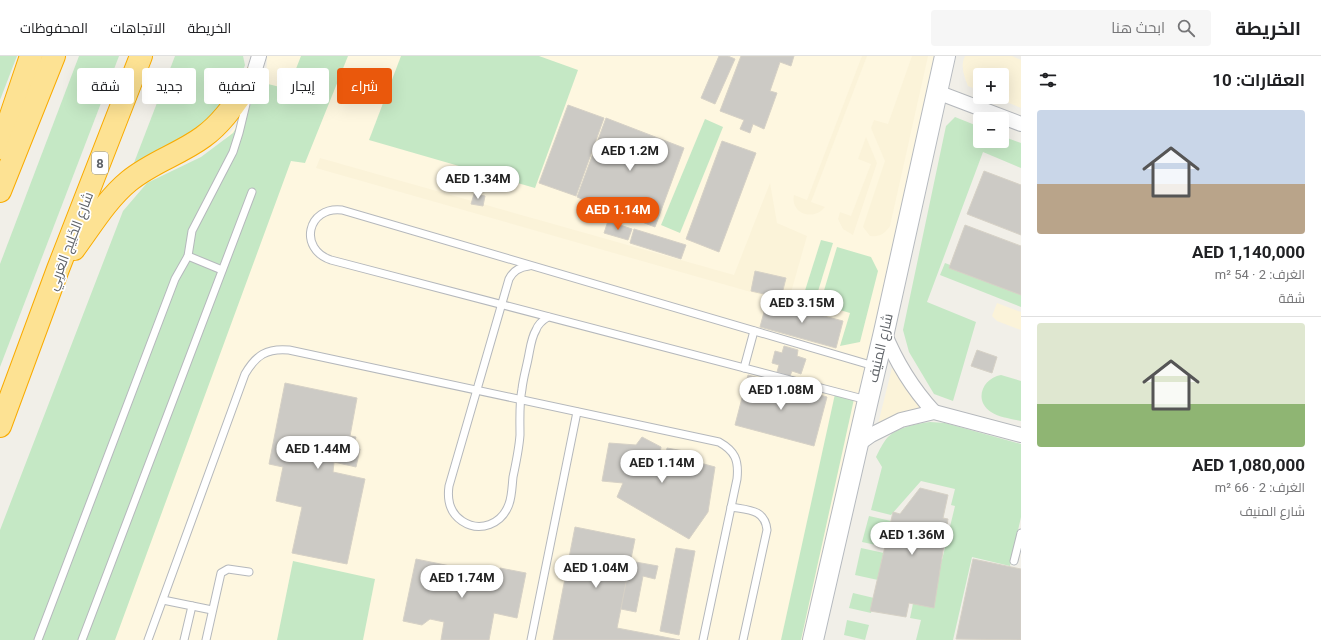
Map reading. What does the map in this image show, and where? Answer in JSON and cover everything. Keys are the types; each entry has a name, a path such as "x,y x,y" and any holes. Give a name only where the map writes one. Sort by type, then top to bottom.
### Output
{"highway":[{"path":"0,148 32,56"},
{"path":"0,191 54,56"},
{"name":"شارع الخَلِيج العَربِي","path":"0,426 58,269 141,56"},
{"path":"58,269 111,200 128,182 141,171 182,150 203,137 220,123 235,104"}],"street":[{"path":"255,68 259,56"},
{"name":"شارع المنيف","path":"813,640 884,332 945,56"},
{"path":"936,92 1021,124"},
{"path":"884,332 891,350 906,377 921,398 934,412"},
{"path":"857,445 876,432 901,420 934,412 1021,435"}],"lane":[{"path":"38,640 175,279 188,256 192,231 236,143 246,104"},
{"path":"82,640 252,192"},
{"path":"868,400 324,258 318,254 311,240 312,226 321,214 328,210 342,210 876,366"},
{"path":"188,256 222,270"},
{"path":"535,266 521,267 511,275 448,495 449,503 453,512 458,518 466,523 474,526 482,526 498,521 504,515 509,504 519,446 522,389 534,333 539,324 548,317"},
{"path":"744,368 754,331"},
{"path":"148,640 245,374 251,364 258,357 268,352 278,350 289,350 478,390 719,442 728,447 735,457 738,468 703,640"},
{"path":"531,640 577,412"},
{"path":"731,506 755,511 760,514 766,523 766,530 743,640"},
{"path":"1014,561 1021,533"},
{"path":"206,640 221,573 228,569 249,572"},
{"path":"163,600 212,610"},
{"path":"184,640 192,606"}],"shaded area":[{"path":"267,56 937,56 808,640 28,640 208,160 253,104 269,104 269,68 267,68"}],"green space":[{"path":"0,56 17,56 0,100"},
{"path":"79,56 119,56 114,68 77,68 77,104 101,104 0,367 0,264"},
{"path":"175,56 243,56 245,65 244,68 204,68 204,104 224,104 208,125 132,168 157,104 196,104 196,68 170,68"},
{"path":"301,56 348,56 343,68 337,68 337,83 329,103 329,68 296,68"},
{"path":"401,56 539,56 578,70 535,188 369,140 383,104 392,104 392,80"},
{"path":"269,84 277,86 277,104 329,104 305,163 291,161 115,640 0,640 0,530 123,211 147,183 201,157 233,133 251,104 269,104"},
{"path":"955,117 973,124 973,148 1009,148 1009,139 1021,143 1021,168 983,152 927,302 976,322 953,401 934,394 909,352 903,330 946,126"},
{"path":"705,119 723,127 680,233 661,225"},
{"path":"821,240 833,243 814,304 802,300"},
{"path":"837,247 871,257 878,271 860,342 840,346 850,313 820,304"},
{"path":"945,263 1021,293 1021,307 940,275"},
{"path":"1001,375 1021,381 1021,421 994,414 982,402 982,390 985,385 989,380"},
{"path":"835,394 854,399 801,640 781,640"},
{"path":"930,422 945,423 1021,444 1021,517 1010,566 972,557 953,640 916,640 921,620 910,618 916,589 934,593 955,506 951,505 955,489 921,481 891,515 871,510 882,467 876,457 884,441 902,428"},
{"path":"869,516 891,521 885,547 862,542"},
{"path":"861,548 884,553 878,580 855,575"},
{"path":"293,561 375,579 363,640 277,640"},
{"path":"853,593 874,598 871,613 849,608"},
{"path":"847,620 869,625 865,640 844,635"}],"sand":[{"path":"862,56 867,56 811,202 825,207 820,212 809,215 799,211 795,207 794,195 807,200"},
{"path":"912,56 928,56 890,226 882,234 870,236 863,227 885,161 871,128 874,120 888,124"},
{"path":"965,56 1012,56 1021,60 1021,108 1009,103 1009,68 973,68 973,88 968,86 964,75"},
{"path":"866,137 877,163 853,235 843,229 838,219 840,212 851,216 871,164 858,159"},
{"path":"320,158 734,275 770,183 777,223 807,236 790,296 771,291 768,297 316,168"},
{"path":"997,303 1021,312 1021,330 997,321 992,316"},
{"path":"894,360 928,405 878,424"}],"building":[{"path":"719,56 728,56 735,59 715,104 701,98"},
{"path":"741,56 794,56 791,66 780,62 770,91 777,93 764,129 753,124 750,133 740,129 744,120 720,111"},
{"path":"568,105 604,118 576,196 539,183"},
{"path":"606,118 684,148 655,227 577,197"},
{"path":"722,141 756,153 719,252 686,239"},
{"path":"984,171 1021,185 1021,235 967,214"},
{"path":"474,194 485,196 483,206 471,204"},
{"path":"608,221 632,229 628,240 604,233"},
{"path":"965,225 1021,246 1021,295 949,268"},
{"path":"634,229 686,245 681,259 630,243"},
{"path":"755,271 786,278 781,298 751,291"},
{"path":"767,301 843,321 836,348 760,327"},
{"path":"784,346 798,350 797,356 806,359 801,374 792,371 790,376 777,372 779,365 772,363 775,351 782,353"},
{"path":"977,350 997,357 992,373 971,366"},
{"path":"748,375 827,397 814,446 735,425"},
{"path":"285,383 357,398 350,436 356,437 353,447 360,449 356,467 334,462 333,472 365,479 347,564 292,553 302,507 276,501 283,467 269,464"},
{"path":"642,437 661,447 659,460 665,461 667,448 695,453 693,461 715,467 708,512 689,539 617,497 623,483 602,481 609,443 636,445"},
{"path":"920,488 948,495 943,518 948,519 934,608 909,603 906,617 870,611 893,512 900,514"},
{"path":"575,527 635,539 617,628 680,640 553,640"},
{"path":"676,548 695,551 679,635 660,631"},
{"path":"416,559 499,576 500,568 526,573 517,618 494,613 489,640 441,640 444,622 430,619 422,625 403,621"},
{"path":"973,559 1021,569 1021,640 956,639"},
{"path":"630,561 658,566 655,579 643,576 636,612 621,609"}]}
